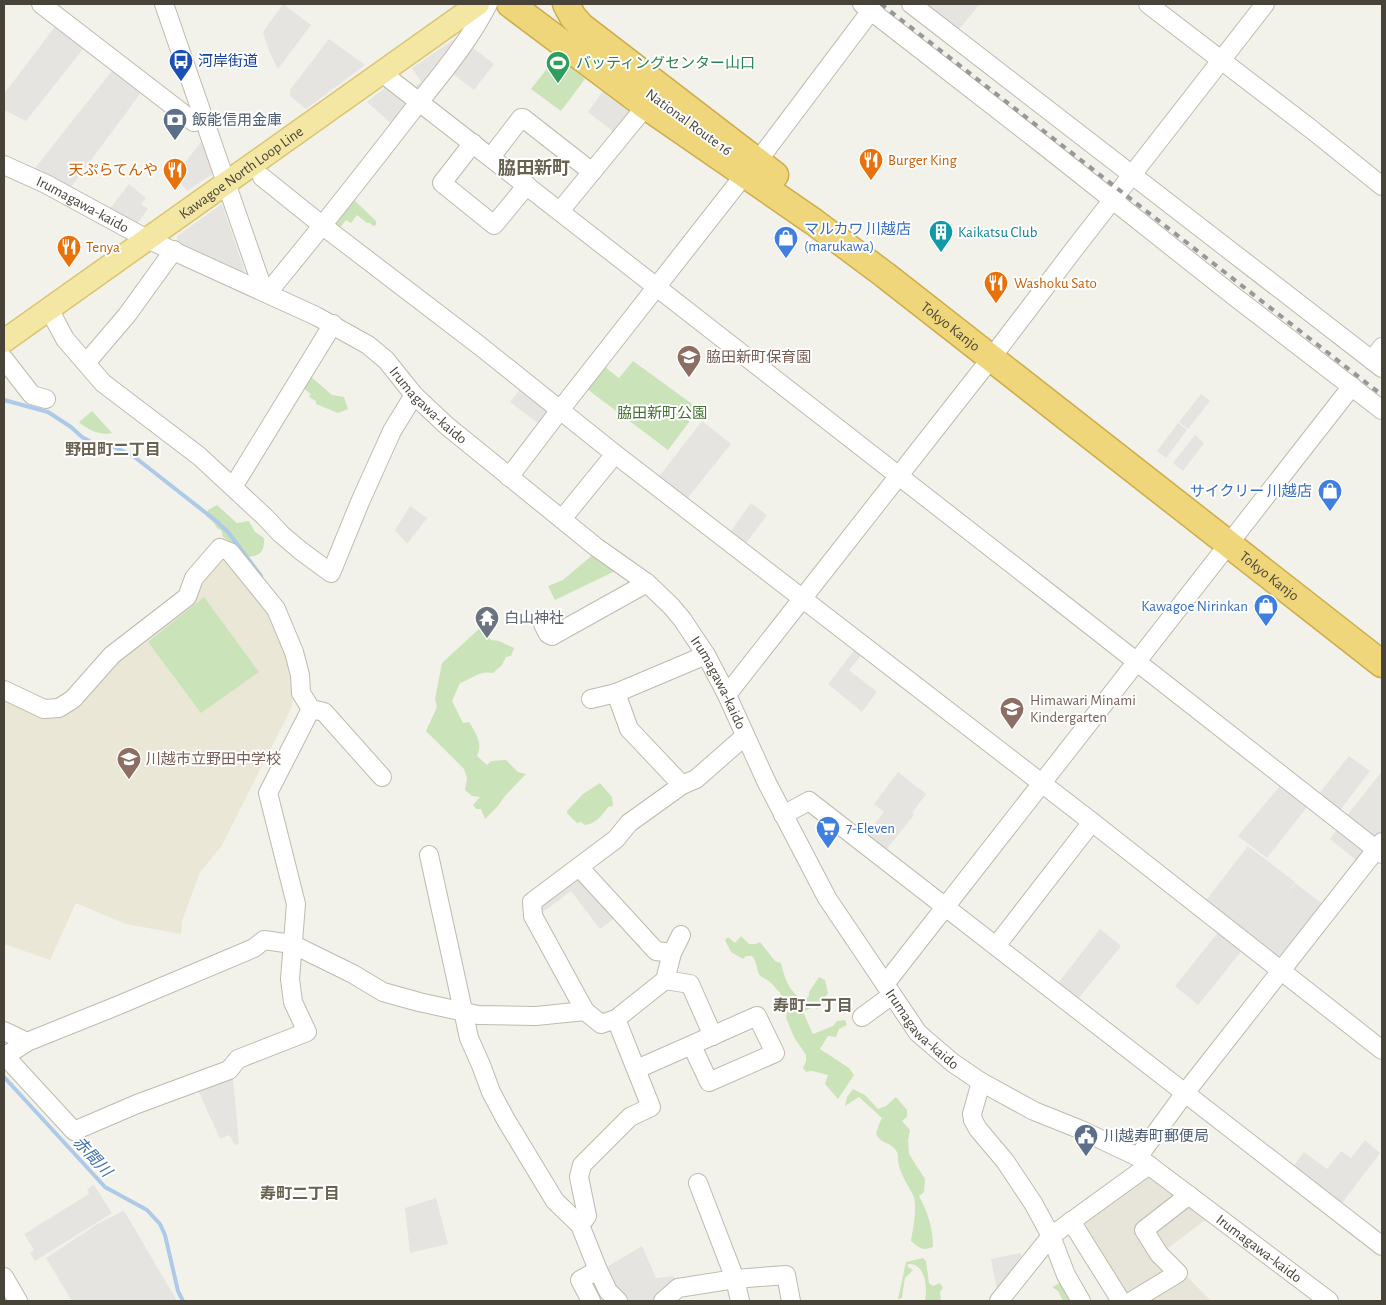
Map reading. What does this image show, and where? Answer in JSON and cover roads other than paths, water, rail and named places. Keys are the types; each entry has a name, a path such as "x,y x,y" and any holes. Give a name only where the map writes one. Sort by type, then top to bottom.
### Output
{"highway":[{"name":"Tokyo Kanjo","path":"510,4 646,106 803,198 893,264 995,353"},
{"name":"National Route 16","path":"532,4 692,126 803,198"},
{"name":"Tokyo Kanjo","path":"566,4 572,17 581,26 814,222 995,353 1232,538 1382,664"},
{"name":"Tokyo Kanjo","path":"1232,538 1382,646"}],"main road":[{"name":"Kawagoe North Loop Line","path":"4,341 478,4"}],"street":[{"path":"42,4 194,122 205,118"},
{"path":"164,4 264,292 274,285 323,226 420,102 476,28 488,4"},
{"path":"579,4 599,40"},
{"path":"911,4 1132,176 1379,358"},
{"path":"1148,4 1382,186"},
{"path":"726,694 995,353 1264,4"},
{"path":"509,477 751,168 869,6 1235,297 1382,410"},
{"path":"382,73 1137,662 1380,849 1185,1093 1143,1161 1051,1236 999,1301"},
{"path":"560,211 646,106"},
{"path":"491,157 521,118 523,118 592,172"},
{"path":"472,143 442,183 487,219 496,224 527,185"},
{"name":"Irumagawa-kaido","path":"4,165 46,184 147,238 333,324 368,345 379,354 414,395 448,426 596,547 647,583 682,619 706,655 783,815 827,898 918,1033 953,1063 981,1082 1034,1111 1143,1161 1329,1301"},
{"path":"262,177 615,454 1092,822 1382,1050"},
{"path":"86,363 132,308 174,250"},
{"path":"49,309 65,339 103,383 199,456 281,534 332,574 360,502 392,431 414,395"},
{"path":"232,487 333,324"},
{"path":"4,358 32,395 46,400"},
{"path":"862,1017 888,989 946,906 1352,386"},
{"path":"562,519 615,454"},
{"path":"4,690 44,709 59,708 73,699 112,655 187,597 194,578 220,548 230,552 276,609 294,652 300,675 301,693 311,709 324,712 382,777"},
{"path":"543,624 548,634 552,636 647,583"},
{"path":"591,699 616,693 706,655"},
{"path":"616,693 629,729 682,784"},
{"path":"311,709 268,793 296,904 292,944 290,978 293,1002 307,1032 238,1059 229,1070 137,1104 74,1131 4,1056 27,1042 254,948 264,940 292,944 383,992 419,1002 478,1015 536,1016 585,1012"},
{"path":"681,935 672,953 665,980 616,1019 601,1024 585,1012 533,916 532,902 616,839 629,823 682,784 696,779 745,736"},
{"path":"783,815 809,800 1382,1246"},
{"path":"996,946 1092,822"},
{"path":"429,855 469,1038 506,1120 555,1201 580,1225 608,1291 618,1301"},
{"path":"580,867 656,951 672,953"},
{"path":"665,980 690,984 713,1036"},
{"path":"637,1069 757,1016 775,1053 709,1082 692,1046"},
{"path":"580,1225 588,1216 579,1177 582,1165 630,1117 651,1107 616,1019"},
{"path":"4,1031 27,1042"},
{"path":"981,1082 972,1114 973,1120 978,1129 1005,1161 1033,1203 1051,1236 1066,1275 1081,1301"},
{"path":"698,1183 735,1278 740,1301"},
{"path":"1132,1301 1178,1273 1159,1254 1144,1230 1189,1195"},
{"path":"1071,1221 1121,1301"},
{"path":"591,1301 580,1280 598,1270"},
{"path":"663,1301 678,1288 735,1278 786,1275 791,1301"},
{"path":"4,1277 18,1301"}],"waterway":[{"path":"4,400 48,412 93,443 109,445 132,455 228,532 261,576"},
{"name":"赤間川","path":"4,1077 105,1187 147,1210 160,1224 165,1235 178,1291 183,1301"}],"railway":[{"path":"881,4 1382,395"}],"place":[{"name":"河岸街道","path":"181,82"},
{"name":"バッティングセンター山口","path":"558,84"},
{"name":"飯能信用金庫","path":"175,141"},
{"name":"Burger King","path":"871,181"},
{"name":"天ぷらてんや","path":"175,191"},
{"name":"Kaikatsu Club","path":"941,253"},
{"name":"マルカワ 川越店 (marukawa)","path":"786,259"},
{"name":"Tenya","path":"69,268"},
{"name":"Washoku Sato","path":"996,304"},
{"name":"脇田新町保育園","path":"689,378"},
{"name":"サイクリー 川越店","path":"1330,512"},
{"name":"Kawagoe Nirinkan","path":"1266,627"},
{"name":"白山神社","path":"487,639"},
{"name":"Himawari Minami Kindergarten","path":"1012,730"},
{"name":"川越市立野田中学校","path":"129,780"},
{"name":"7-Eleven","path":"828,849"},
{"name":"川越寿町郵便局","path":"1086,1157"}],"district":[{"name":"脇田新町","path":"534,168"},
{"name":"野田町二丁目","path":"113,449"},
{"name":"寿町一丁目","path":"813,1005"},
{"name":"寿町二丁目","path":"300,1193"}],"park label":[{"name":"脇田新町公園","path":"662,413"}]}
